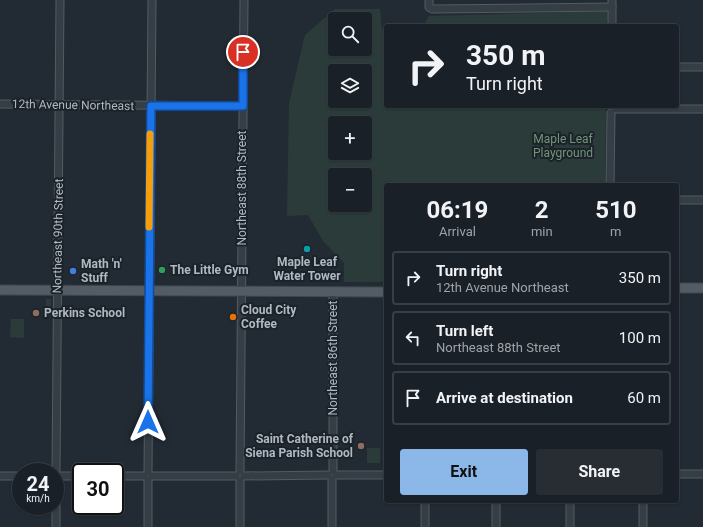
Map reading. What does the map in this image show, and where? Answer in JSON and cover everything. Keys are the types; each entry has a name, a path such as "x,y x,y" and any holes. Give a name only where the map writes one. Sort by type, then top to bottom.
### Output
{"main road":[{"path":"679,288 703,288"},
{"path":"0,290 241,290 384,292"}],"street":[{"name":"Northeast 90th Street","path":"56,463 60,0"},
{"path":"148,527 152,0"},
{"name":"Northeast 88th Street","path":"240,527 244,0"},
{"path":"429,0 430,8 612,3 612,24"},
{"path":"679,67 703,66"},
{"name":"12th Avenue Northeast","path":"0,104 243,106"},
{"path":"610,183 613,108 703,109"},
{"path":"679,200 703,200"},
{"name":"Northeast 86th Street","path":"332,527 333,292"},
{"path":"679,474 703,474"},
{"path":"124,476 384,475"},
{"path":"0,476 12,476"},
{"path":"425,503 425,527"},
{"path":"496,503 496,527"},
{"path":"570,503 570,527"},
{"path":"643,503 643,527"},
{"name":"Northeast 90th Street","path":"56,515 56,527"}],"green space":[{"name":"Maple Leaf Playground","path":"335,9 380,9 382,30 384,30 384,108 606,108 605,183 384,183 384,282 344,282 344,263 323,241 308,215 287,216 289,103 305,35 328,15 328,56 372,56 372,12 332,12"},
{"path":"608,11 607,24 424,24 429,16"},
{"path":"46,299 51,299 51,316 46,316"},
{"path":"11,319 24,319 24,338 10,337"},
{"path":"367,448 380,448 380,463 367,463"}],"slow traffic":[{"path":"149,227 150,134"}],"place":[{"name":"Maple Leaf Water Tower","path":"307,249"},
{"name":"The Little Gym","path":"162,270"},
{"name":"Math 'n' Stuff","path":"73,271"},
{"name":"Perkins School","path":"36,313"},
{"name":"Cloud City Coffee","path":"233,317"},
{"name":"Saint Catherine of Siena Parish School","path":"361,446"}],"route":[{"path":"148,422 151,106 243,106 243,52"}]}
